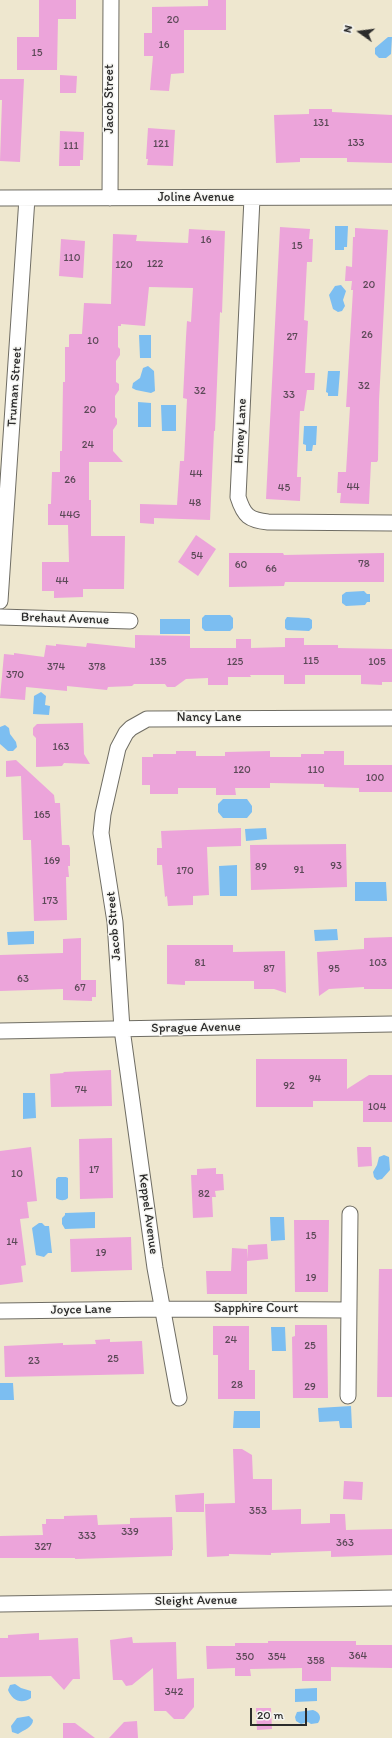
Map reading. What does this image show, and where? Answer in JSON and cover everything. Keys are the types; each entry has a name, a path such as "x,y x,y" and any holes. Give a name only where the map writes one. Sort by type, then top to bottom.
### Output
{"street":[{"name":"Jacob Street","path":"110,198 111,0"},
{"name":"Joline Avenue","path":"0,198 392,197"},
{"name":"Truman Street","path":"0,601 28,198"},
{"name":"Honey Lane","path":"252,198 238,497 241,508 247,516 257,521 392,523"},
{"name":"Brehaut Avenue","path":"0,617 130,621"},
{"name":"Nancy Lane","path":"101,825 118,748 126,733 142,720 154,718 392,718"},
{"name":"Jacob Street","path":"101,825 103,854 111,890 115,922 122,1029"},
{"name":"Sprague Avenue","path":"0,1031 392,1024"},
{"name":"Keppel Avenue","path":"122,1029 154,1261 180,1398"},
{"path":"348,1396 350,1214"},
{"name":"Sapphire Court","path":"162,1309 349,1310"},
{"name":"Joyce Lane","path":"0,1311 162,1309"},
{"name":"Sleight Avenue","path":"0,1604 392,1598"}],"water":[{"path":"388,37 392,37 391,54 386,58 379,58 375,54 375,48"},
{"path":"335,226 348,226 347,247 344,247 344,250 335,250"},
{"path":"341,285 346,291 343,300 345,306 342,311 338,312 333,309 329,295 335,286"},
{"path":"139,335 151,335 151,358 140,358"},
{"path":"148,366 154,371 155,391 151,393 132,388 133,383 140,378 143,368"},
{"path":"328,371 340,371 338,396 328,396 328,393 326,392"},
{"path":"138,402 151,403 151,427 138,427"},
{"path":"161,405 176,405 176,431 162,431"},
{"path":"304,426 317,426 316,445 313,445 312,451 306,451 306,445 303,444"},
{"path":"364,591 367,594 370,594 370,602 367,602 365,605 346,606 342,603 342,595 346,592"},
{"path":"205,615 230,615 233,618 233,628 230,631 205,631 202,628 202,618"},
{"path":"287,617 309,618 312,620 312,628 309,631 287,630 285,628 285,620"},
{"path":"160,619 190,619 190,634 160,634"},
{"path":"41,692 46,696 45,705 50,706 49,715 33,714 34,696"},
{"path":"5,725 9,728 10,734 16,742 17,747 13,751 8,751 0,744 0,727"},
{"path":"223,799 247,799 252,806 252,812 247,818 223,818 218,812 218,804"},
{"path":"266,828 267,839 246,841 245,829"},
{"path":"237,865 237,896 220,896 219,866"},
{"path":"355,882 386,882 387,901 355,901"},
{"path":"337,929 338,940 315,941 314,930"},
{"path":"34,931 34,944 8,945 7,932"},
{"path":"23,1093 35,1093 36,1118 23,1119"},
{"path":"384,1155 389,1157 390,1170 382,1179 377,1180 374,1177 373,1172 379,1157"},
{"path":"58,1177 68,1178 68,1198 65,1200 56,1198 56,1179"},
{"path":"95,1212 95,1228 65,1229 62,1224 62,1218 65,1213"},
{"path":"270,1217 284,1217 285,1240 271,1241"},
{"path":"39,1223 49,1226 52,1253 48,1253 44,1257 36,1255 32,1228"},
{"path":"271,1327 285,1327 286,1351 272,1351"},
{"path":"0,1383 13,1383 14,1400 0,1400"},
{"path":"351,1406 352,1428 340,1428 339,1421 319,1422 318,1408"},
{"path":"234,1411 260,1411 260,1428 233,1428"},
{"path":"15,1684 21,1688 31,1691 31,1698 24,1701 14,1699 8,1690 10,1685"},
{"path":"317,1688 317,1701 295,1702 295,1689"},
{"path":"313,1710 320,1715 318,1723 311,1724 308,1722 301,1724 296,1721 295,1717 297,1712"},
{"path":"29,1716 33,1720 32,1725 18,1734 12,1732 11,1726 17,1718"}],"building":[{"path":"39,0 76,0 76,19 58,19 57,70 17,70 17,37 39,37"},
{"path":"208,0 226,0 226,30 184,30 184,73 171,74 169,91 150,90 153,56 144,56 144,33 152,33 152,7 208,6"},
{"path":"60,75 77,76 76,93 60,93"},
{"path":"0,79 24,79 20,162 0,161 2,100 0,100"},
{"path":"309,109 332,109 332,112 392,115 392,163 347,162 347,158 300,158 300,162 276,163 274,115 309,114"},
{"path":"148,128 175,130 173,166 147,165"},
{"path":"60,131 84,132 83,160 80,160 80,166 59,166"},
{"path":"280,227 310,229 309,239 313,239 312,262 307,262 304,320 308,321 305,373 315,373 314,390 307,390 304,411 300,411 297,477 301,477 300,501 266,499"},
{"path":"355,228 388,230 379,401 378,460 377,462 371,462 369,504 340,503 341,493 337,493 338,472 346,472 350,407 346,407 353,290 351,290 352,281 345,281 346,266 352,267 353,237 355,237"},
{"path":"189,229 225,231 222,313 220,312 210,520 154,518 154,524 140,523 140,504 177,505 180,461 184,461 187,399 183,398 186,337 187,321 191,322 193,288 149,287 145,326 121,324 121,326 118,326 118,347 120,349 120,355 116,361 116,382 119,384 119,390 115,396 115,417 117,419 117,424 113,430 113,451 123,462 89,462 91,536 125,536 124,589 83,589 83,597 54,598 54,591 42,591 42,562 69,562 68,525 48,525 48,504 51,504 52,472 60,472 60,451 62,451 63,382 65,382 65,347 69,347 69,335 82,334 84,303 111,304 113,234 137,235 136,241 188,243"},
{"path":"61,239 85,241 83,278 59,276"},
{"path":"196,535 216,549 198,576 178,562"},
{"path":"229,553 283,553 284,555 384,553 384,582 285,582 284,586 229,587"},
{"path":"135,635 190,636 190,648 236,648 236,639 251,639 251,648 285,647 285,638 304,638 304,645 338,645 338,648 392,649 392,682 382,682 382,685 361,684 361,675 305,675 305,684 284,684 284,675 250,675 251,677 228,677 228,685 208,685 208,678 186,679 175,687 167,687 165,684 134,684 132,686 108,687 107,690 67,686 67,691 26,687 25,700 0,698 4,654 14,655 14,653 44,657 46,645 56,646 56,644 86,647 87,643 135,648"},
{"path":"83,723 84,754 90,764 64,763 62,766 36,767 36,738 33,735 33,728 37,724"},
{"path":"176,751 196,751 196,756 225,756 225,752 270,751 270,757 301,757 301,754 324,754 324,751 344,751 344,765 392,765 392,792 359,792 359,788 324,787 324,784 270,783 270,788 235,788 236,795 216,795 216,788 178,788 178,794 150,794 150,785 142,785 142,757 153,757 153,754 176,754"},
{"path":"16,760 54,795 55,803 60,803 62,845 69,845 70,848 70,866 68,866 69,877 66,877 67,920 34,921 31,840 23,840 21,776 6,777 6,761"},
{"path":"241,828 241,846 207,847 209,895 193,896 193,905 168,906 167,896 165,897 162,865 157,865 157,848 162,848 161,831"},
{"path":"346,844 347,887 251,890 250,845"},
{"path":"392,937 392,989 364,989 364,987 329,989 319,996 317,952 364,949 364,938"},
{"path":"81,938 81,980 96,980 96,997 92,997 92,1001 63,1000 63,989 0,991 0,955 63,953 63,939"},
{"path":"167,945 233,945 233,952 285,951 286,993 274,989 254,989 254,981 185,981 185,985 167,984"},
{"path":"256,1059 347,1059 347,1089 369,1075 392,1075 392,1122 363,1122 363,1101 313,1101 313,1107 256,1107"},
{"path":"111,1070 112,1106 51,1107 50,1074"},
{"path":"112,1138 113,1198 80,1199 79,1139"},
{"path":"31,1147 37,1201 27,1202 29,1218 20,1219 26,1265 21,1266 23,1282 0,1285 0,1151"},
{"path":"357,1147 371,1147 372,1166 358,1167"},
{"path":"216,1168 216,1174 223,1174 224,1190 215,1191 216,1197 212,1197 213,1217 193,1218 191,1175 197,1175 197,1169"},
{"path":"294,1220 329,1220 328,1292 295,1292"},
{"path":"131,1237 132,1270 71,1272 70,1239"},
{"path":"267,1244 268,1259 247,1261 247,1294 207,1294 206,1271 231,1271 232,1248 247,1249 247,1259 248,1245"},
{"path":"379,1269 392,1269 392,1397 377,1397"},
{"path":"295,1325 327,1325 328,1398 293,1398 292,1337 295,1336"},
{"path":"213,1326 249,1326 249,1370 255,1370 255,1399 218,1399 218,1355 213,1355"},
{"path":"110,1339 110,1342 142,1341 144,1374 5,1377 4,1346 63,1343 63,1345 96,1344 95,1340"},
{"path":"233,1449 242,1449 252,1455 253,1479 272,1479 272,1510 301,1509 301,1524 330,1523 330,1514 345,1514 346,1530 392,1529 392,1555 331,1557 331,1551 271,1553 271,1555 229,1554 229,1556 207,1557 205,1504 235,1503"},
{"path":"344,1481 363,1482 362,1500 343,1499"},
{"path":"204,1493 204,1512 176,1512 175,1495"},
{"path":"97,1515 98,1525 130,1524 130,1518 172,1517 172,1556 75,1559 0,1558 0,1536 43,1535 42,1524 46,1524 46,1519 64,1519 64,1516"},
{"path":"39,1633 39,1640 78,1638 80,1679 73,1679 64,1690 51,1676 0,1677 0,1638 8,1638 8,1635"},
{"path":"132,1637 133,1643 176,1642 177,1679 194,1678 194,1707 184,1719 174,1719 166,1711 154,1711 153,1668 132,1685 126,1686 122,1680 113,1680 110,1640"},
{"path":"268,1641 356,1641 356,1645 392,1645 392,1668 331,1667 331,1681 302,1681 302,1668 250,1669 251,1676 235,1676 235,1668 207,1669 206,1646 235,1646 235,1643 268,1643"},
{"path":"256,1708 271,1708 272,1729 257,1730"},
{"path":"137,1721 138,1738 109,1738 124,1722"},
{"path":"63,1723 75,1723 95,1738 63,1738"}]}
